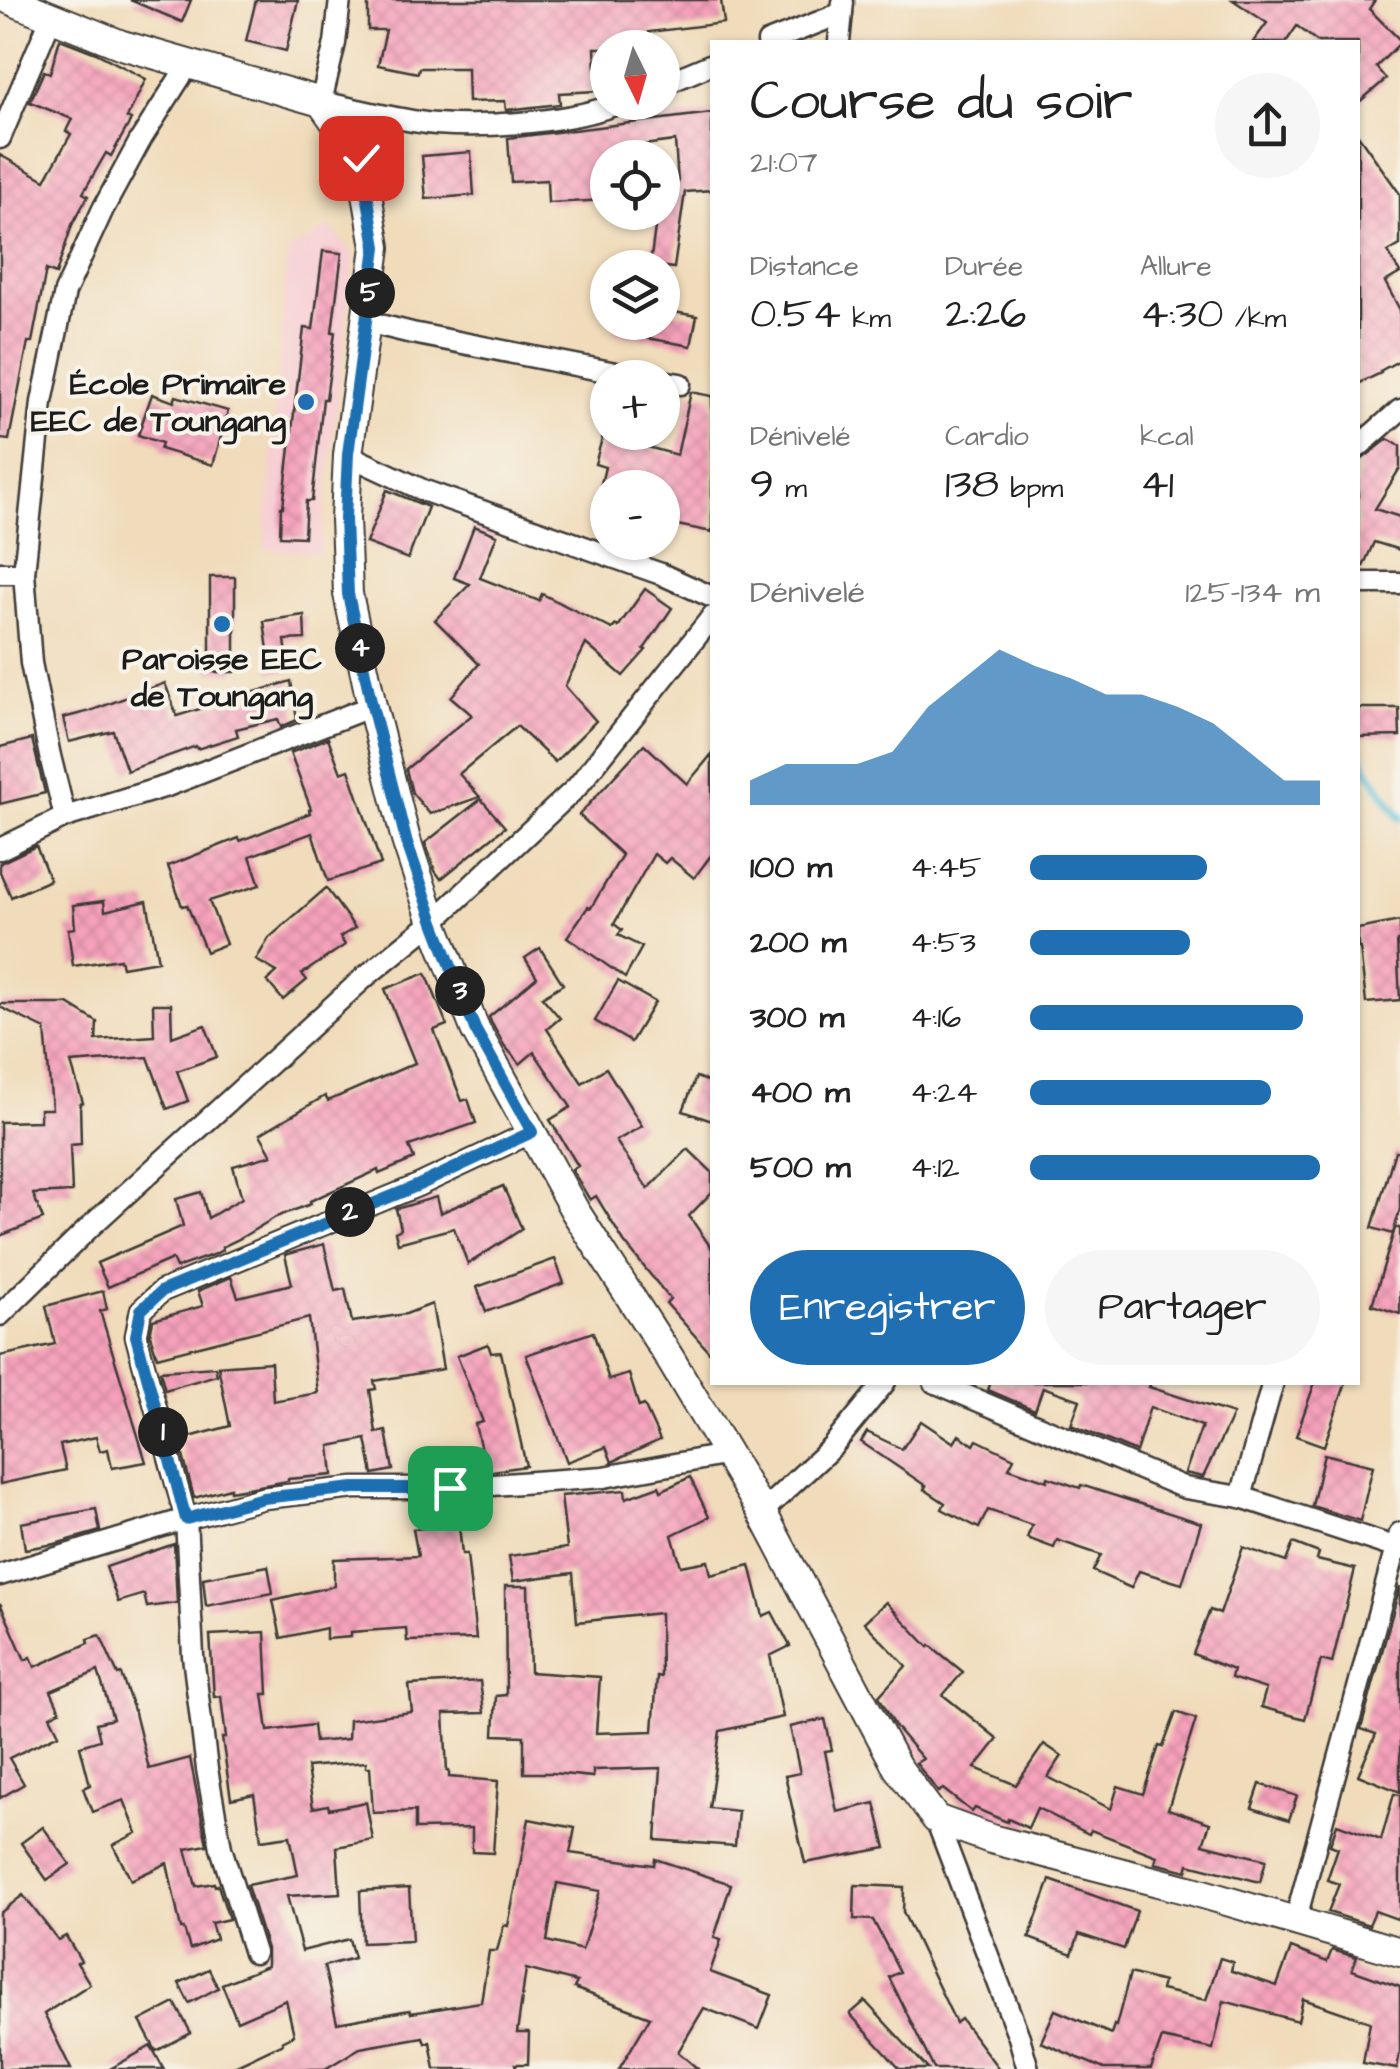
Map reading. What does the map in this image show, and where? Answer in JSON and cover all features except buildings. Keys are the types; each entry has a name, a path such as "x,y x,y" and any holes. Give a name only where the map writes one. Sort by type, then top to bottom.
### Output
{"street":[{"path":"10,0 122,45 188,65 321,102 435,124 525,123 590,112"},
{"path":"340,0 321,102 361,158 376,247 348,454 348,594 406,840 475,1029 574,1211 729,1454 897,1767 936,1820 1028,2069"},
{"path":"772,40 843,7"},
{"path":"839,40 843,7"},
{"path":"0,138 51,18"},
{"path":"66,817 30,663 24,573 42,402 64,292 141,139 188,65"},
{"path":"680,77 710,65"},
{"path":"367,322 590,368"},
{"path":"1360,445 1400,410"},
{"path":"348,454 425,491 661,574 710,595"},
{"path":"0,573 24,573"},
{"path":"1360,582 1400,583"},
{"path":"0,1315 91,1226 365,978 434,922 577,786 710,620"},
{"path":"0,849 66,817 167,786 372,706"},
{"path":"254,1952 220,1848 192,1656 186,1519 136,1336 141,1310 162,1291 419,1185 532,1132"},
{"path":"762,1512 832,1448 883,1385"},
{"path":"941,1385 1179,1486 1241,1497 1399,1543 1295,1922"},
{"path":"1241,1497 1272,1385"},
{"path":"0,1575 263,1498 354,1488 450,1488 604,1476 729,1454"},
{"path":"936,1820 1400,1952"}],"shaded area":[{"name":"École Primaire EEC de Toungang","path":"330,227 354,256 320,553 264,549 288,251"}],"waterway":[{"path":"1360,758 1400,818"}],"place":[{"name":"École Primaire EEC de Toungang","path":"306,402"},
{"name":"Paroisse EEC de Toungang","path":"222,624"}],"route":[{"path":"361,158 376,247 348,454 348,594 406,840 434,922 475,1029 532,1132 419,1185 162,1291 141,1310 136,1336 186,1519 263,1498 354,1488 450,1488"}]}
